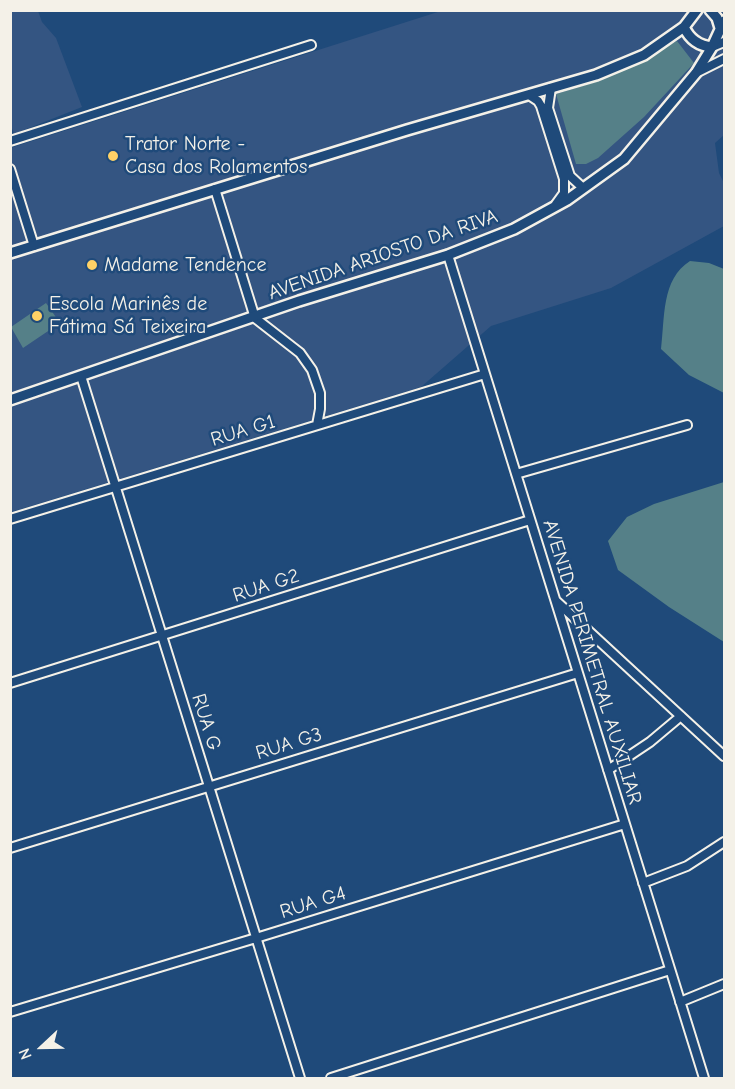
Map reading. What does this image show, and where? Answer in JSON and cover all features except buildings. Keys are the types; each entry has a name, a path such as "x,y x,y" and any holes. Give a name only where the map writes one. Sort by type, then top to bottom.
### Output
{"street":[{"path":"10,254 215,189 596,75 644,55 684,27 697,10"},
{"path":"710,10 723,27"},
{"path":"684,27 694,41 702,46 712,47 724,42"},
{"name":"AVENIDA ARIOSTO DA RIVA","path":"10,400 255,318 299,301 448,255 514,229 583,188 624,159 696,74 723,27"},
{"path":"10,141 311,45"},
{"path":"696,74 724,59"},
{"path":"551,88 548,108 556,143"},
{"path":"529,95 538,101 568,179 561,198 550,209"},
{"path":"10,169 34,246"},
{"path":"568,179 583,188"},
{"path":"215,189 255,318 300,353 312,370 320,393 317,425"},
{"name":"AVENIDA PERIMETRAL AUXILIAR","path":"448,255 704,1078"},
{"name":"RUA G1","path":"10,519 485,374"},
{"name":"RUA G","path":"81,376 300,1078"},
{"path":"516,474 687,425"},
{"name":"RUA G2","path":"10,683 530,520"},
{"path":"555,600 724,756"},
{"name":"RUA G3","path":"10,848 578,673"},
{"path":"608,770 650,742 681,716"},
{"name":"RUA G4","path":"10,1012 625,824"},
{"path":"643,883 687,866 724,842"},
{"path":"331,1078 670,970"},
{"path":"680,1002 724,984"}],"shaded area":[{"path":"10,11 38,11 42,22 56,38 82,107 14,134 10,123"},
{"path":"441,11 724,11 724,135 715,143 719,173 724,183 724,226 611,288 491,326 421,387 11,512 10,148"}],"green space":[{"path":"677,41 694,63 644,117 598,158 586,164 576,164 556,94 599,81"},
{"path":"690,261 709,263 724,269 724,393 689,375 661,349 669,289 674,278"},
{"path":"46,303 60,323 23,348 11,327"},
{"path":"724,482 724,642 669,607 618,570 608,541 627,517 654,504"}],"place":[{"name":"Trator Norte - Casa dos Rolamentos","path":"113,156"},
{"name":"Madame Tendence","path":"92,265"},
{"name":"Escola Marinês de Fátima Sá Teixeira","path":"37,316"}]}
